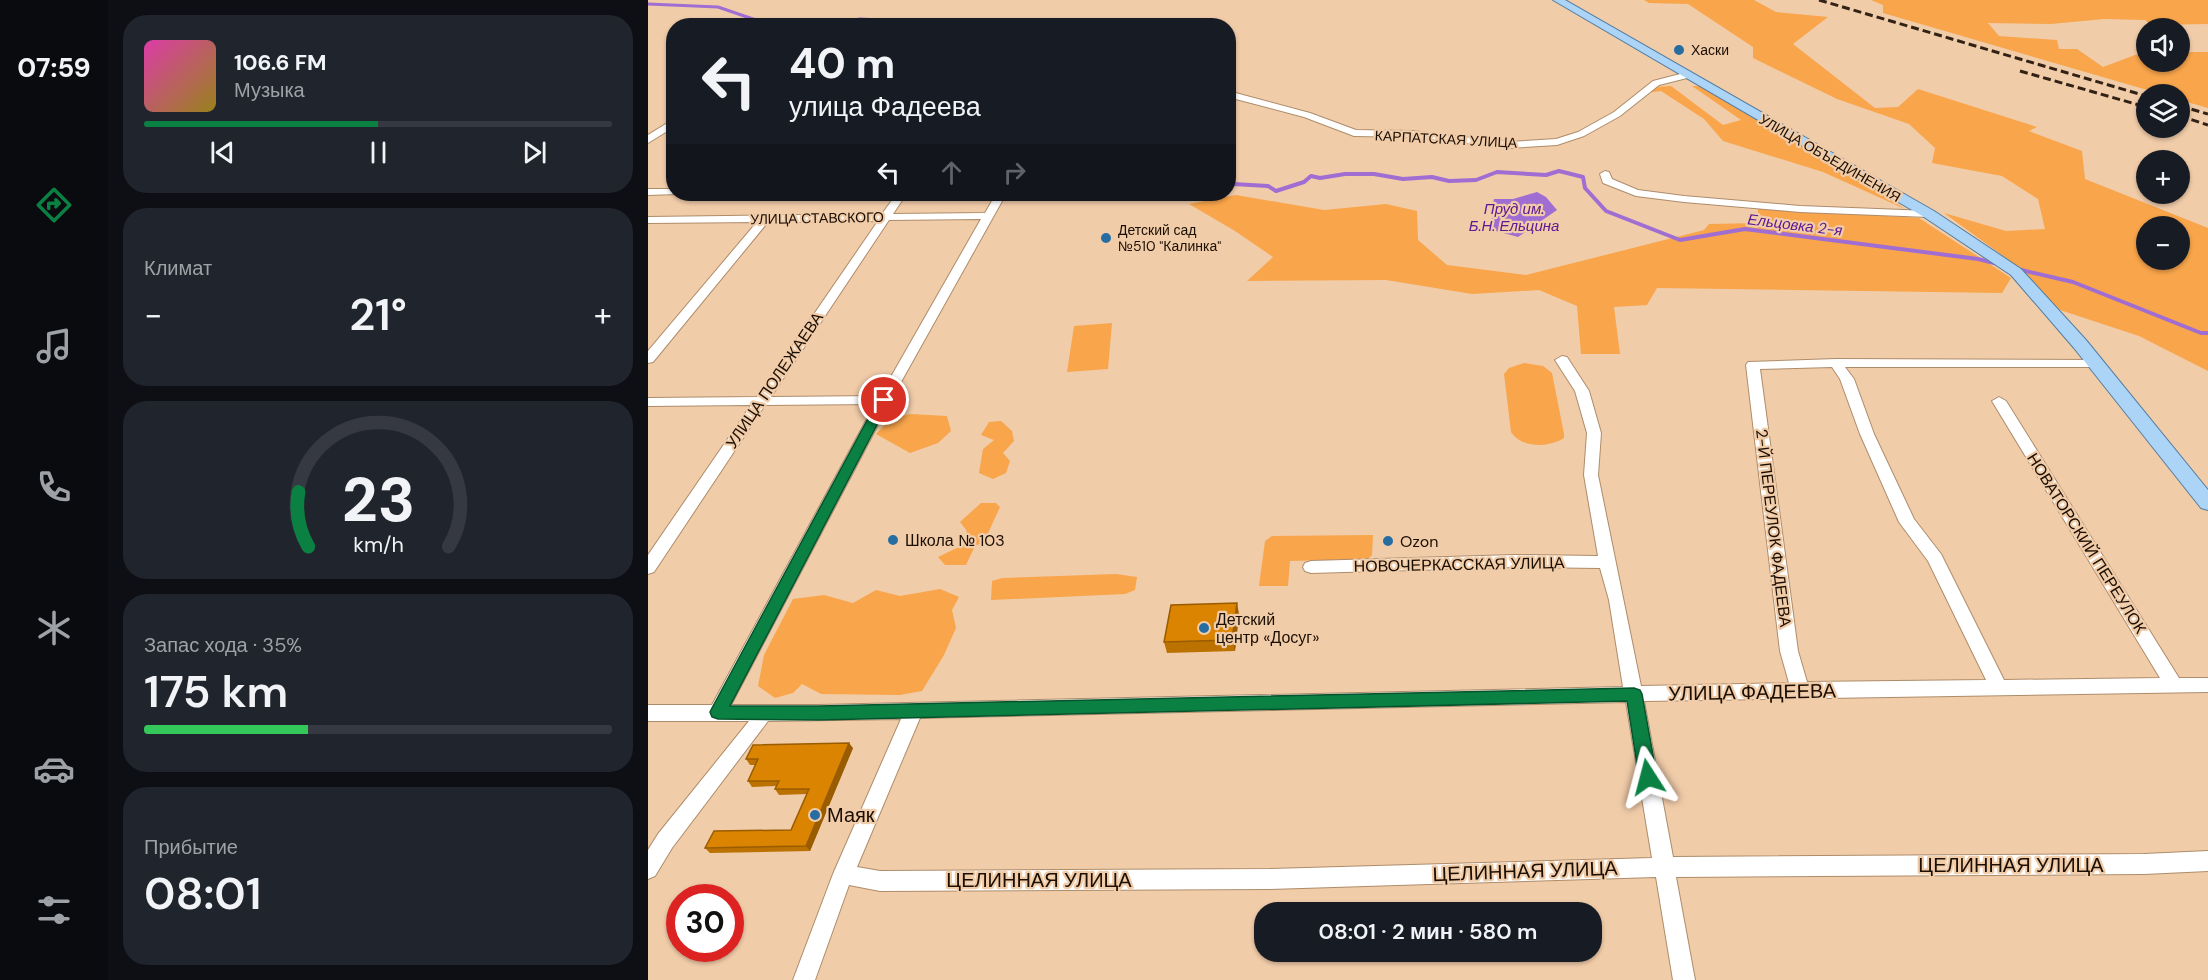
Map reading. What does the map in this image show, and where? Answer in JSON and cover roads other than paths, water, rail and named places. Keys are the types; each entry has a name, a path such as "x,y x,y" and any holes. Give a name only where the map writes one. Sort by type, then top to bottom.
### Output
{"main road":[{"name":"УЛИЦА ОБЪЕДИНЕНИЯ","path":"1558,0 1929,214 2016,272 2080,344 2208,503"}],"street":[{"name":"КАРПАТСКАЯ УЛИЦА","path":"1236,96 1307,115 1354,133 1412,134 1509,145 1557,142 1581,134 1617,114 1656,83 1688,75"},
{"path":"648,140 666,128"},
{"path":"1605,174 1607,181 1636,193 1800,209 1929,214"},
{"path":"648,192 666,192"},
{"name":"УЛИЦА ПОЛЕЖАЕВА","path":"648,568 896,201"},
{"path":"718,712 884,400 997,201"},
{"name":"УЛИЦА СТАВСКОГО","path":"648,220 987,216"},
{"path":"648,359 765,219"},
{"path":"1562,360 1582,391 1594,433 1591,475 1607,562 1617,600 1684,980"},
{"path":"1836,363 2095,364"},
{"path":"1836,363 1847,379 1866,434 1907,522 1935,558 1999,689"},
{"name":"2-Й ПЕРЕУЛОК ФАДЕЕВА","path":"1800,690 1789,651 1753,365 1836,363"},
{"path":"648,402 884,400"},
{"name":"НОВАТОРСКИЙ ПЕРЕУЛОК","path":"1999,401 2174,685"},
{"name":"НОВОЧЕРКАССКАЯ УЛИЦА","path":"1311,567 1515,561 1607,562"},
{"name":"УЛИЦА ФАДЕЕВА","path":"648,713 914,710 1800,690 2208,685"},
{"path":"804,980 843,874 914,710"},
{"path":"648,869 665,841 754,728 763,713"},
{"name":"ЦЕЛИННАЯ УЛИЦА","path":"843,874 880,881 1270,879 1663,867 2144,864 2208,861"}],"water":[{"name":"Пруд им. Б.Н. Ельцина","path":"1537,192 1546,197 1557,210 1518,237 1496,231 1490,223 1494,213 1492,208 1494,199 1513,199"}],"waterway":[{"name":"Ельцовка 2-я","path":"648,4 718,7 750,18"},
{"name":"Ельцовка 2-я","path":"1236,184 1268,186 1276,191 1304,182 1311,176 1320,178 1345,174 1374,174 1403,179 1432,177 1449,181 1476,180 1497,172 1546,175 1559,171 1583,177 1585,188 1606,211 1680,240 1745,229 1978,259 1998,264"},
{"name":"Ельцовка 2-я","path":"2017,269 2073,282 2201,333 2208,333"}],"railway":[{"path":"1819,0 2136,93"},
{"path":"2020,71 2136,104"},
{"path":"2190,109 2208,114"},
{"path":"2190,119 2208,125"}],"place":[{"name":"Хаски","path":"1679,50"},
{"name":"Детский сад №510 \"Калинка\"","path":"1106,238"},
{"name":"Школа № 103","path":"893,540"},
{"name":"Ozon","path":"1388,541"},
{"name":"Детский центр «Досуг»","path":"1204,628"},
{"name":"Маяк","path":"815,815"}]}
